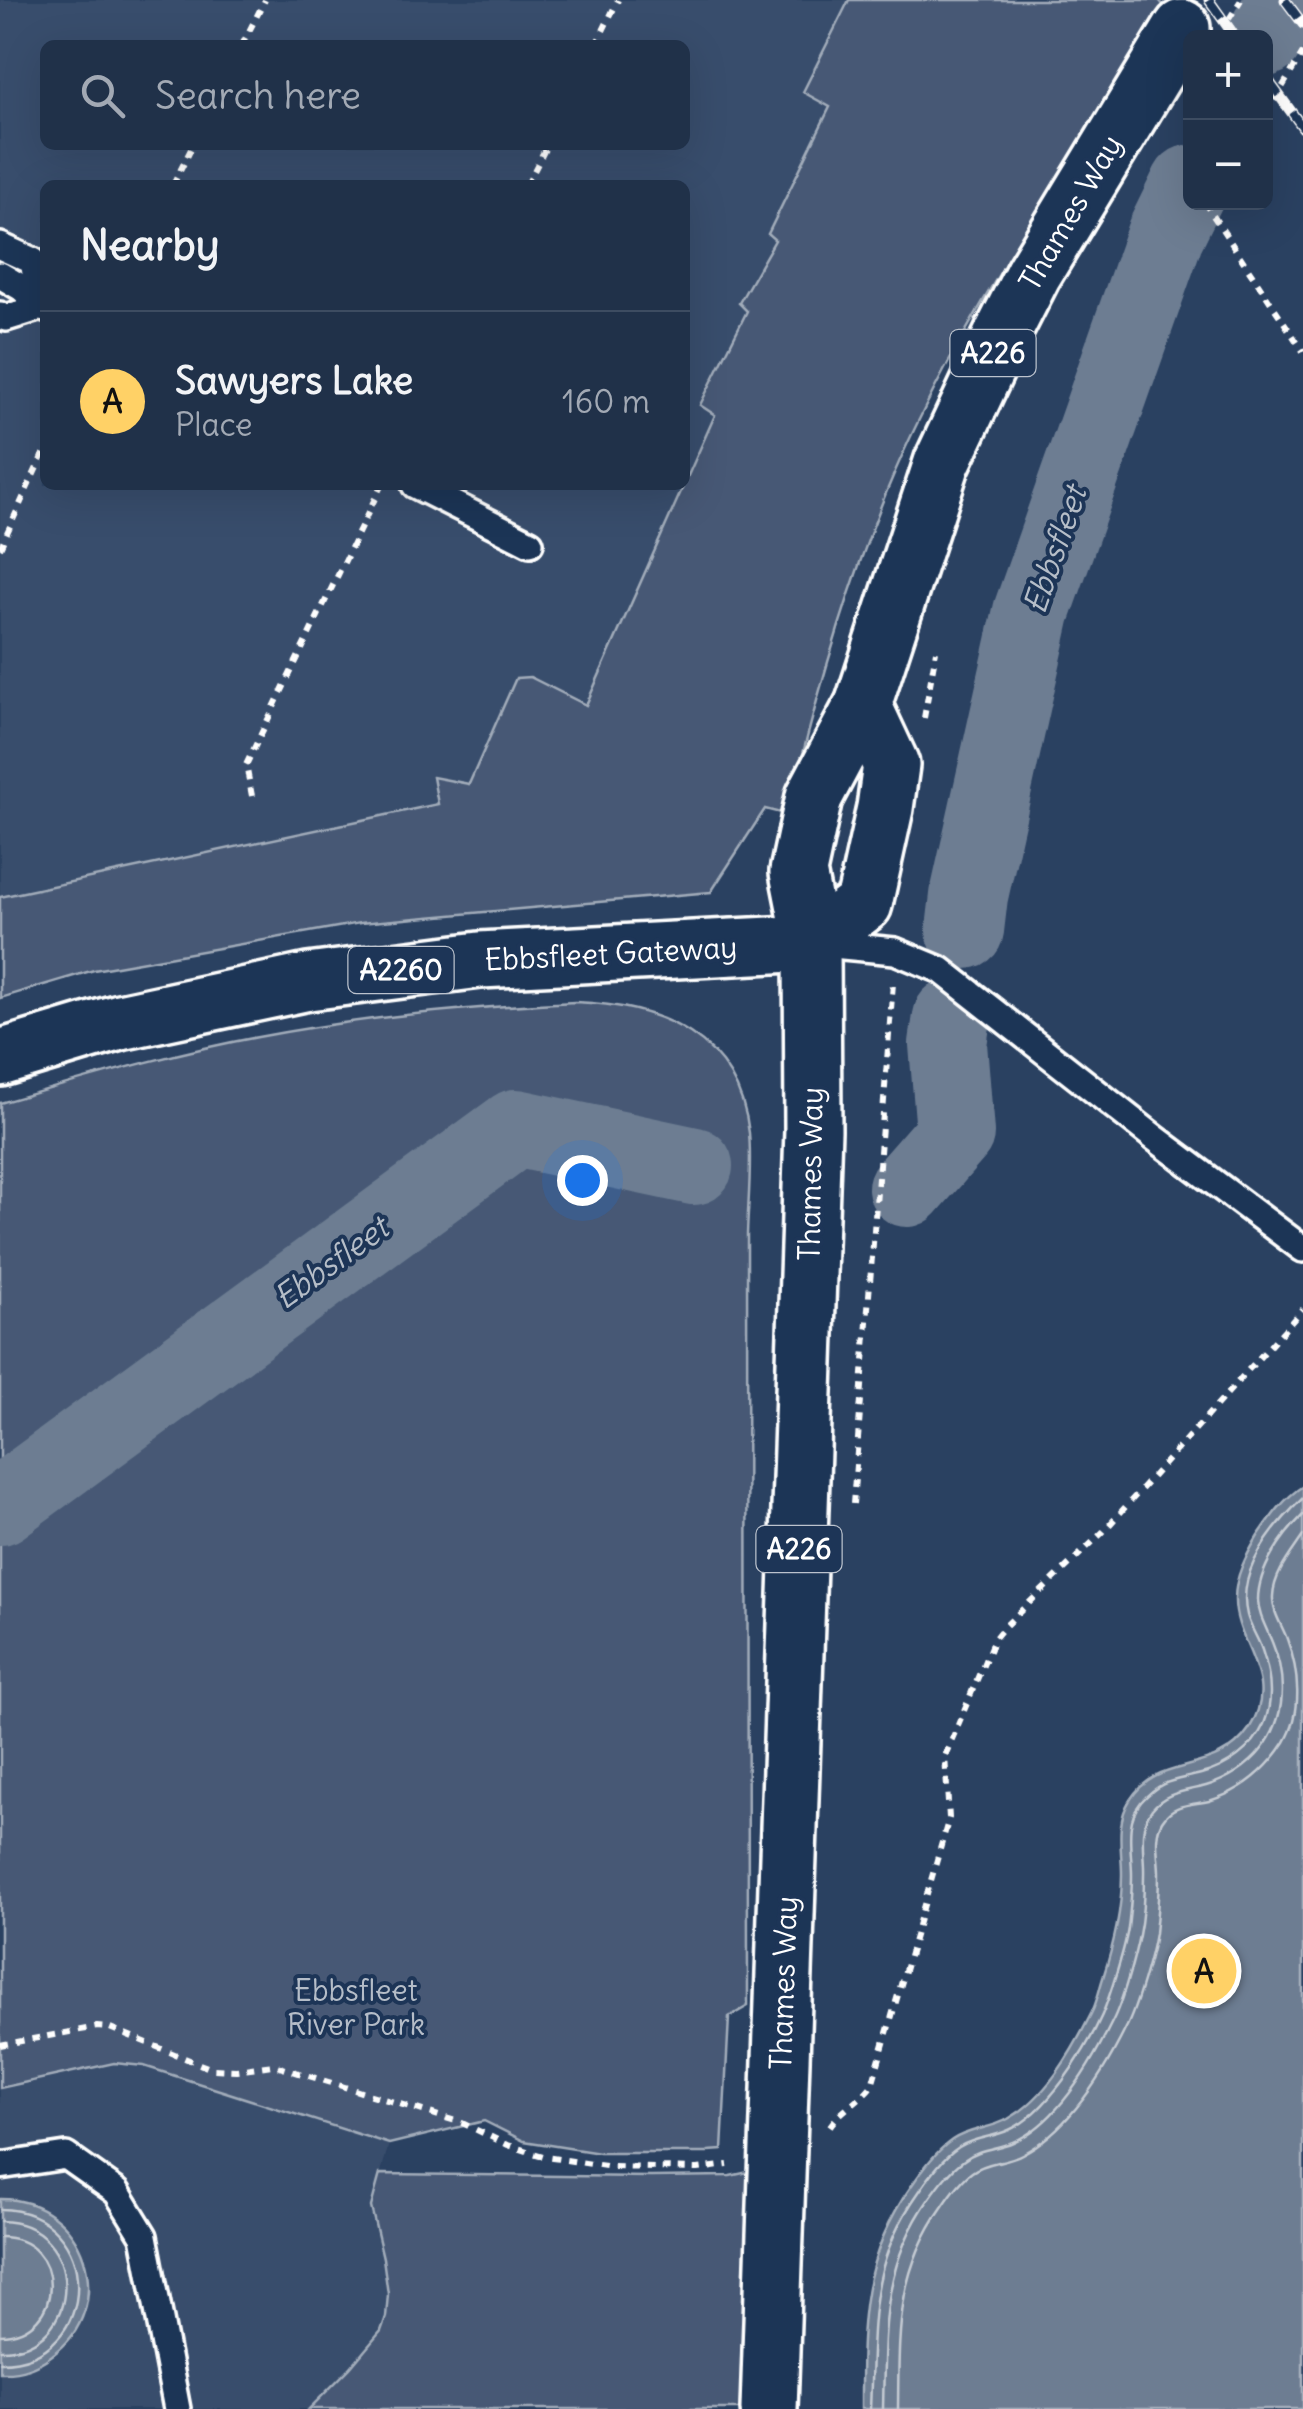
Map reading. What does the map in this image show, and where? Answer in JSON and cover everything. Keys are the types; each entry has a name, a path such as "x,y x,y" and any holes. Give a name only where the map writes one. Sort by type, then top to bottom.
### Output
{"main road":[{"name":"Thames Way","path":"768,2409 800,2148 812,943 798,872 814,796 863,705 942,464 979,382 1033,274 1182,28"},
{"path":"812,943 864,904 882,823 891,765 863,705"},
{"name":"Ebbsfleet Gateway","path":"0,1058 120,1022 308,982 480,960 812,943"}],"lane":[{"path":"0,246 32,261 40,295"},
{"path":"0,275 40,305"},
{"path":"0,315 6,318 40,309"},
{"path":"425,490 530,543"},
{"path":"812,943 895,950 941,970 1303,1249"},
{"path":"0,2166 66,2156 117,2192 144,2236 177,2409"}],"path":[{"path":"245,40 265,0"},
{"path":"598,40 618,0"},
{"path":"1273,103 1303,54"},
{"path":"175,180 190,150"},
{"path":"530,180 545,150"},
{"path":"1209,210 1303,350"},
{"path":"0,548 40,461"},
{"path":"252,796 246,766 379,490"},
{"path":"922,723 936,650"},
{"path":"0,2044 96,2027 110,2028 212,2069 273,2064 462,2123 508,2144 566,2161 698,2169 800,2148 864,2096 872,2085 949,1818 945,1756 994,1640 1103,1532 1303,1309"}],"shaded area":[{"path":"0,0 958,0 635,783 0,902"},
{"path":"114,2063 144,2066 389,2144 371,2207 388,2294 386,2317 381,2331 309,2409 0,2409 0,2088"}],"green space":[{"path":"849,0 1159,0 1164,6 973,318 903,453 844,609 788,815 765,809 711,892 360,923 94,970 0,998 0,897 438,804 433,777 469,784 516,678 530,677 586,705 682,490 690,490 690,471 715,415 700,405 747,311 739,303 775,240 768,234 830,107 803,92"},
{"name":"Ebbsfleet River Park","path":"575,1002 637,1010 690,1033 712,1051 729,1073 742,1100 749,1133 748,2006 729,2017 722,2150 600,2153 524,2141 484,2121 389,2144 144,2066 114,2063 0,2088 0,1103 225,1043 297,1030 416,1014"},
{"path":"748,2172 744,2409 309,2409 381,2331 386,2317 388,2294 371,2207 380,2174 651,2177 730,2176"}],"water":[{"path":"1303,1486 1303,2409 861,2409 867,2292 882,2239 895,2212 940,2150 959,2136 1001,2122 1022,2110 1046,2087 1075,2043 1095,2005 1114,1939 1122,1887 1121,1827 1130,1800 1156,1776 1204,1761 1236,1744 1258,1711 1259,1677 1237,1615 1237,1582 1258,1536 1284,1502"},
{"path":"0,2199 29,2203 54,2216 72,2235 84,2259 88,2285 85,2311 72,2335 39,2363 7,2372 0,2372"}],"waterway":[{"name":"Ebbsfleet","path":"1269,30 1285,0"},
{"name":"Ebbsfleet","path":"965,930 969,896 1032,612 1165,235 1183,198"},
{"name":"Ebbsfleet","path":"907,1188 955,1133 948,1044 952,1017"},
{"name":"Ebbsfleet","path":"0,1506 516,1128 694,1166"}],"railway":[{"path":"1209,0 1230,30"},
{"path":"1285,0 1303,24"},
{"path":"1273,87 1303,128"}],"place":[{"name":"Sawyers Lake","path":"1204,1971"}]}
